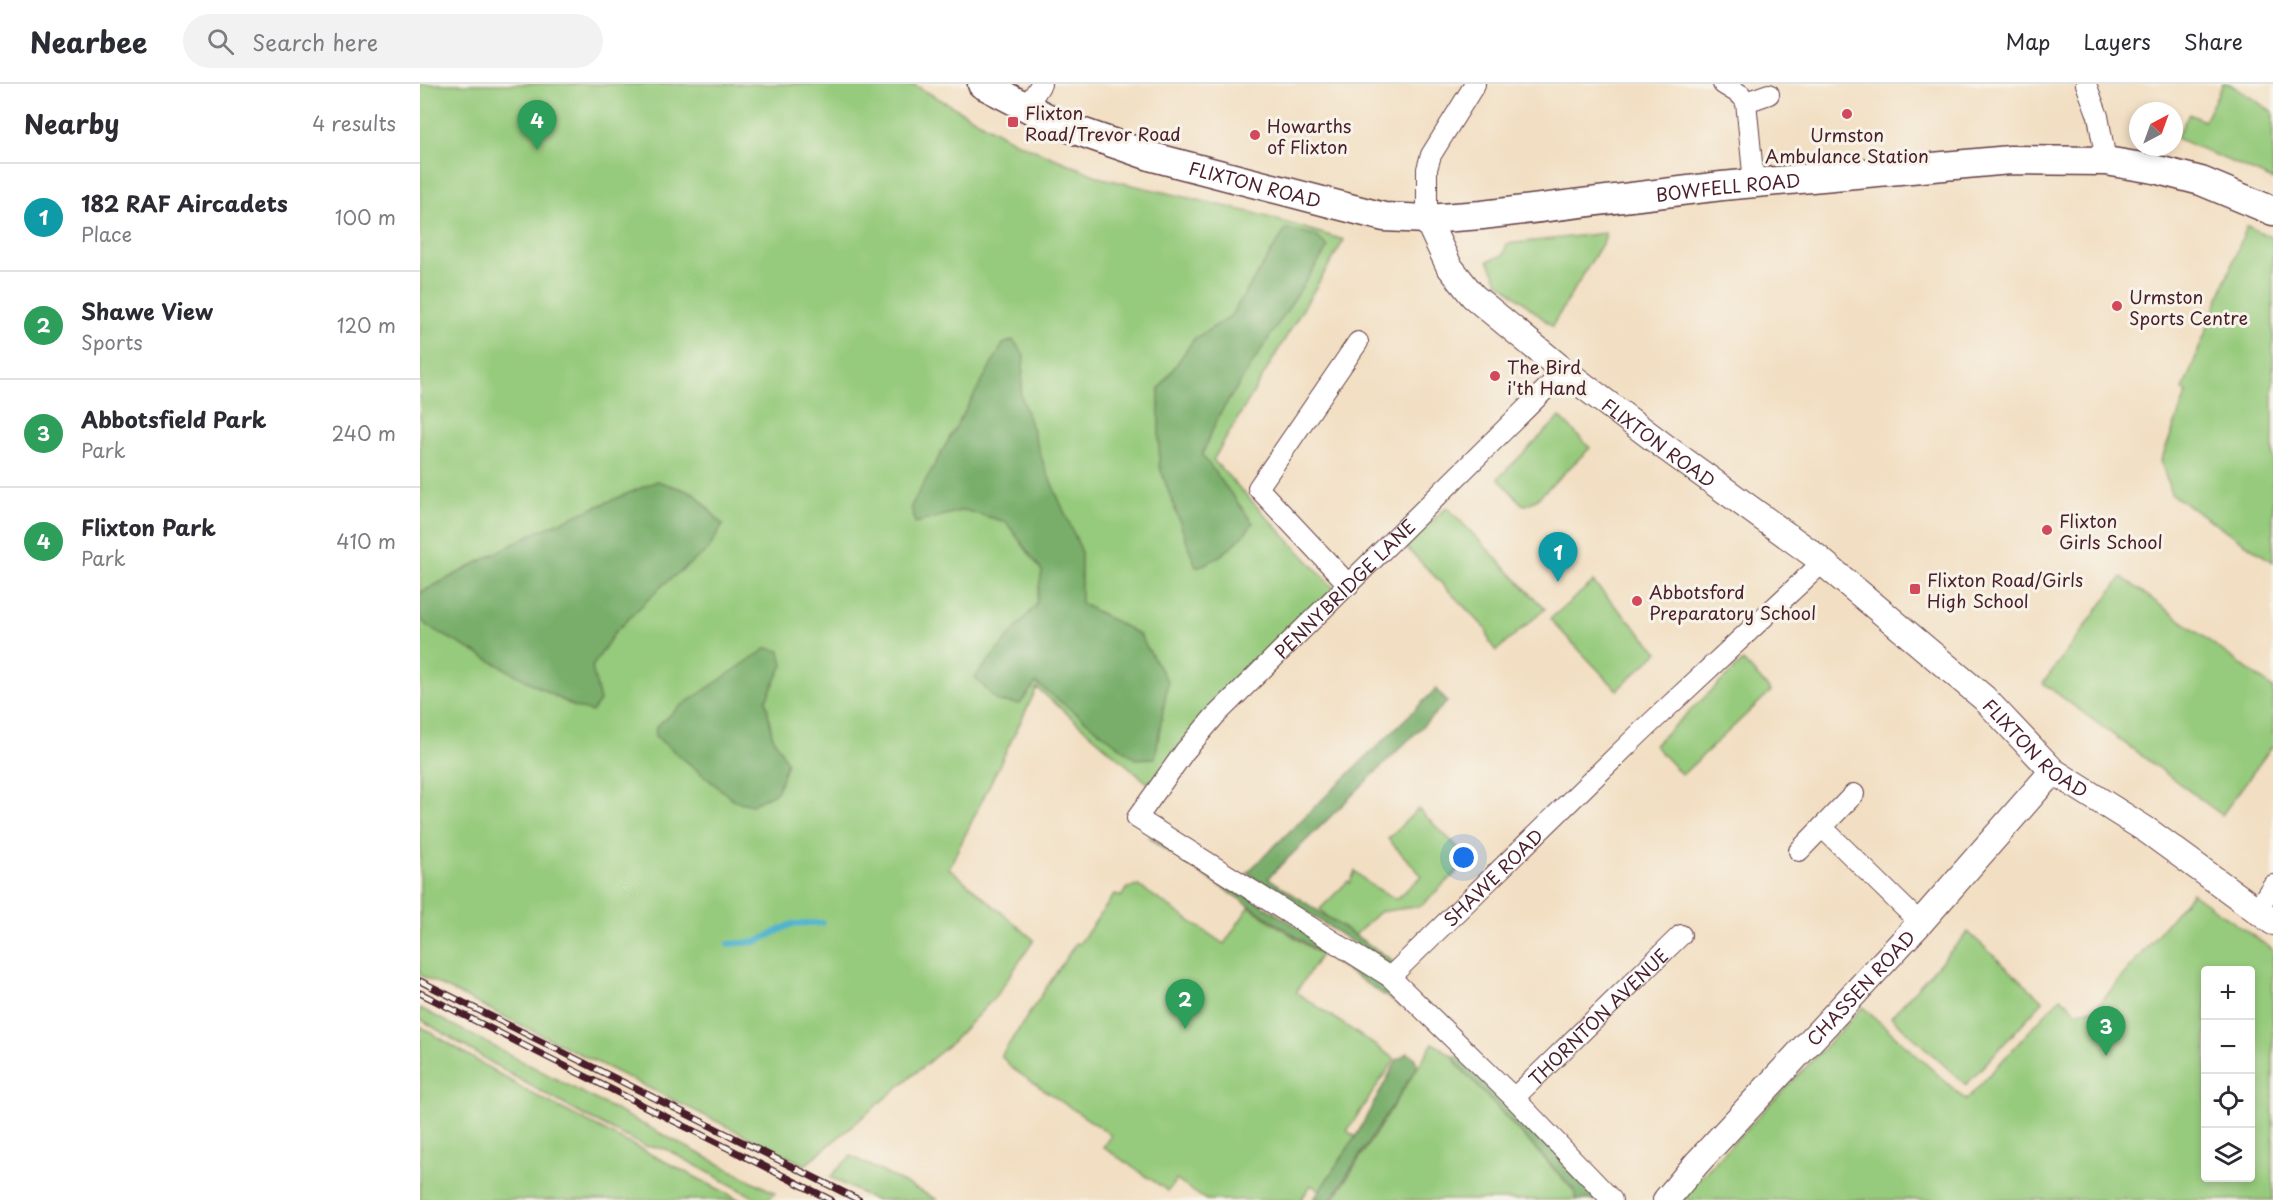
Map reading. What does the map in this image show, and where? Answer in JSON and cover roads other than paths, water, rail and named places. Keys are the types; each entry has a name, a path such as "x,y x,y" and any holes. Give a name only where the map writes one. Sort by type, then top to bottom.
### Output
{"main road":[{"name":"FLIXTON ROAD","path":"982,84 1061,125 1153,157 1358,212 1384,217 1427,219"},
{"name":"BOWFELL ROAD","path":"1427,219 1754,183 2010,160 2106,161 2154,169 2201,181 2273,211"}],"street":[{"path":"1026,108 1041,84"},
{"path":"1427,219 1427,169 1431,155 1475,84"},
{"path":"1724,84 1741,95 1746,102 1754,183"},
{"path":"2086,84 2098,116 2106,161"},
{"path":"1746,102 1769,94"},
{"name":"FLIXTON ROAD","path":"1427,219 1449,267 1473,296 1564,370 1823,562 1984,698 2053,771 2148,831 2265,916 2273,885"},
{"path":"1349,585 1258,488 1358,342"},
{"name":"PENNYBRIDGE LANE","path":"1390,977 1137,818 1199,734 1564,370"},
{"name":"SHAWE ROAD","path":"1390,977 1640,733 1823,562"},
{"name":"CHASSEN ROAD","path":"1666,1200 1696,1163 1920,923 2053,771"},
{"path":"1799,851 1854,794"},
{"path":"1822,827 1920,923"},
{"name":"THORNTON AVENUE","path":"1514,1098 1681,935"},
{"path":"1390,977 1514,1098 1612,1200"}],"waterway":[{"path":"728,944 756,942 792,924 822,923"}],"railway":[{"path":"420,981 859,1200"},
{"path":"420,993 831,1200"}],"place":[{"name":"Urmston Ambulance Station","path":"1847,114"},
{"name":"Flixton Road/Trevor Road","path":"1013,122"},
{"name":"Howarths of Flixton","path":"1255,135"},
{"name":"Flixton Park","path":"537,150"},
{"name":"Urmston Sports Centre","path":"2117,306"},
{"name":"The Bird i'th Hand","path":"1495,376"},
{"name":"Flixton Girls School","path":"2047,530"},
{"name":"182 RAF Aircadets","path":"1558,582"},
{"name":"Flixton Road/Girls High School","path":"1915,589"},
{"name":"Abbotsford Preparatory School","path":"1637,601"},
{"name":"Shawe View","path":"1185,1029"},
{"name":"Abbotsfield Park","path":"2106,1056"}]}
